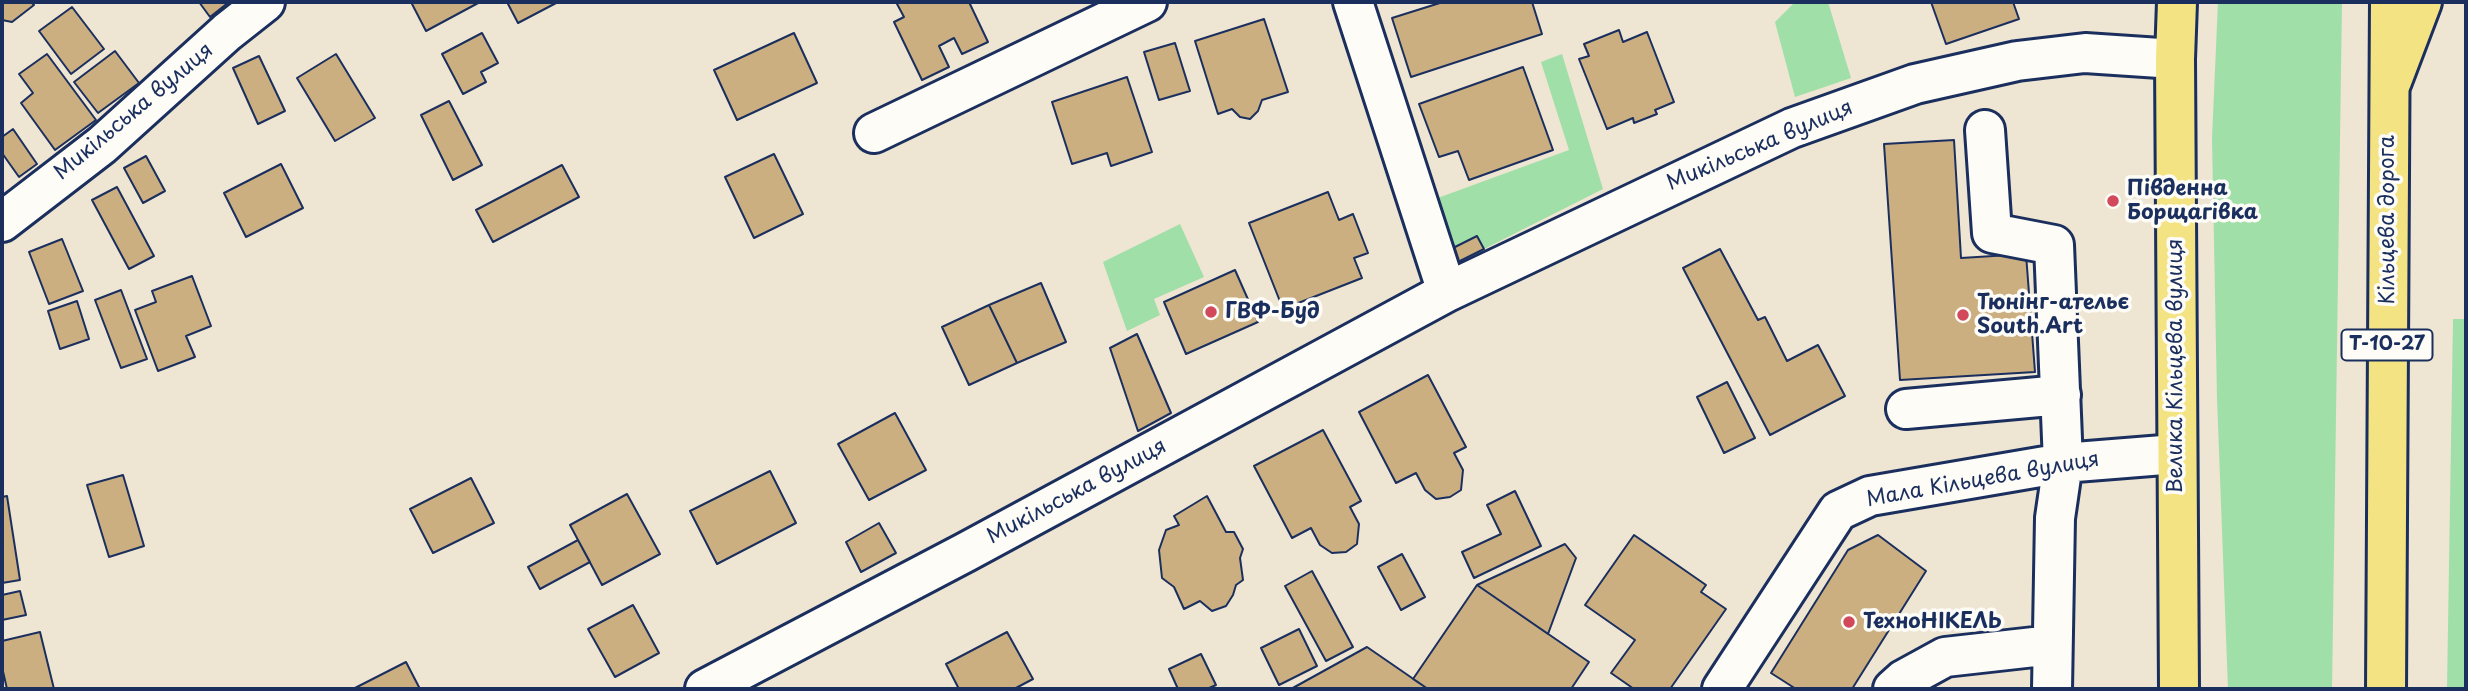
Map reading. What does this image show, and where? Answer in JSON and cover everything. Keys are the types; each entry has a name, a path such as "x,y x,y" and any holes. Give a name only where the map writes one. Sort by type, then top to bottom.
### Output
{"main road":[{"name":"Велика Кільцева вулиця","path":"2177,2 2176,454 2179,689"},
{"name":"Кільцева дорога","path":"2386,689 2390,2"},
{"path":"2389,89 2422,2"}],"street":[{"name":"Микільська вулиця","path":"2,222 102,145 227,32 265,2"},
{"path":"874,133 1147,2"},
{"path":"1353,2 1447,292"},
{"name":"Микільська вулиця","path":"705,689 966,552 1447,292 1792,128 1915,83 2017,61 2085,53 2175,59"},
{"path":"1985,130 1992,233 2054,246 2063,463 2054,518 2052,689"},
{"path":"1906,409 2061,395"},
{"name":"Мала Кільцева вулиця","path":"1722,689 1838,510 1870,496 2063,463 2176,454"},
{"path":"1893,689 1903,680 1945,657 2052,645"}],"green space":[{"path":"1795,2 1828,2 1851,78 1795,97 1775,22"},
{"path":"2218,2 2342,2 2332,689 2228,689 2217,398 2212,138"},
{"path":"1562,54 1603,189 1484,249 1477,236 1451,249 1435,199 1569,150 1541,62"},
{"path":"1180,224 1204,277 1154,299 1160,315 1127,331 1103,262"},
{"path":"2453,319 2466,319 2466,689 2447,689"}],"building":[{"path":"2,2 31,2 34,5 12,22 2,20"},
{"path":"199,2 229,2 210,17"},
{"path":"411,2 480,2 426,31"},
{"path":"507,2 558,2 518,23"},
{"path":"896,2 969,2 988,42 962,54 954,38 939,46 949,67 922,80 894,22 904,17"},
{"path":"1443,2 1532,2 1542,34 1411,77 1392,18"},
{"path":"1931,2 2013,2 2019,19 1946,44"},
{"path":"72,7 104,49 71,74 39,31"},
{"path":"1264,19 1288,92 1262,100 1258,111 1250,119 1240,117 1232,109 1218,114 1195,41"},
{"path":"1619,30 1623,42 1647,32 1674,102 1655,110 1657,114 1634,123 1633,118 1607,129 1579,59 1589,56 1584,44"},
{"path":"482,33 498,63 481,72 486,82 463,94 442,54"},
{"path":"794,33 817,83 737,120 714,70"},
{"path":"1175,43 1190,91 1159,100 1144,52"},
{"path":"115,51 139,83 98,113 74,82"},
{"path":"47,54 96,120 55,150 21,103 33,93 19,74"},
{"path":"336,54 375,118 335,141 297,78"},
{"path":"259,56 285,111 258,124 233,68"},
{"path":"1523,67 1553,150 1469,180 1458,151 1439,157 1419,104"},
{"path":"1127,77 1152,152 1111,166 1107,153 1072,164 1052,102"},
{"path":"449,101 482,165 453,180 421,115"},
{"path":"13,129 37,164 19,177 2,153 2,137"},
{"name":"Тюнінг-ательє South.Art","path":"1954,140 1961,258 2026,254 2035,372 1900,380 1884,144"},
{"path":"774,154 803,214 754,238 725,177"},
{"path":"146,156 165,191 143,203 124,168"},
{"path":"281,164 303,208 246,237 224,193"},
{"path":"562,165 579,197 493,242 476,210"},
{"path":"117,187 154,256 129,269 92,200"},
{"path":"1328,192 1339,220 1353,214 1368,253 1354,258 1362,278 1283,309 1249,223"},
{"path":"1477,236 1484,249 1456,263 1451,249"},
{"path":"62,239 83,291 49,304 29,252"},
{"path":"1720,249 1758,320 1765,317 1787,361 1818,345 1845,396 1770,435 1683,268"},
{"name":"ГВФ-Буд","path":"1235,270 1258,322 1186,354 1164,302"},
{"path":"192,276 211,326 186,336 195,357 158,371 135,310 156,302 152,291"},
{"path":"1041,283 1066,342 1017,363 989,305"},
{"path":"121,290 147,359 121,368 95,300"},
{"path":"77,301 89,339 60,349 48,311"},
{"path":"989,305 1017,363 969,385 942,327"},
{"path":"1137,334 1171,413 1138,431 1110,348"},
{"path":"1428,375 1466,447 1454,453 1463,470 1461,490 1450,497 1436,499 1425,490 1416,473 1396,483 1359,412"},
{"path":"1727,382 1755,438 1724,453 1697,397"},
{"path":"895,413 926,470 869,500 838,444"},
{"path":"1323,430 1361,501 1350,507 1359,524 1357,544 1346,552 1332,553 1320,545 1311,528 1292,538 1254,466"},
{"path":"770,471 796,523 717,564 690,511"},
{"path":"123,475 144,546 109,557 87,485"},
{"path":"471,478 494,523 433,553 410,509"},
{"path":"1515,491 1541,546 1474,578 1462,552 1501,534 1487,505"},
{"path":"627,494 660,554 602,585 570,525"},
{"path":"7,496 20,580 2,583 2,497"},
{"path":"1207,496 1226,532 1234,532 1243,549 1240,558 1243,580 1236,585 1226,606 1212,611 1200,601 1184,609 1174,587 1162,578 1159,550 1166,530 1179,525 1174,516"},
{"path":"879,523 896,553 861,572 846,542"},
{"path":"1634,535 1706,585 1701,592 1726,609 1670,689 1634,689 1611,673 1635,640 1585,605"},
{"name":"ТехноНІКЕЛЬ","path":"1878,535 1926,571 1852,689 1796,689 1771,673 1848,550"},
{"path":"578,540 590,562 540,589 528,567"},
{"path":"1565,544 1576,558 1548,634 1477,585"},
{"path":"1402,554 1425,597 1401,610 1378,567"},
{"path":"1312,571 1353,647 1326,661 1285,586"},
{"path":"1477,585 1589,662 1571,689 1428,689 1413,679"},
{"path":"20,591 26,615 2,620 2,595"},
{"path":"633,605 659,653 615,677 588,629"},
{"path":"1299,629 1317,666 1279,685 1261,648"},
{"path":"40,632 54,689 7,689 2,667 2,641"},
{"path":"1007,632 1033,679 1014,689 959,689 946,664"},
{"path":"1367,647 1428,689 1291,689"},
{"path":"1201,654 1216,685 1207,689 1178,689 1169,669"},
{"path":"406,662 420,689 353,689"}],"place":[{"name":"Південна Борщагівка","path":"2113,201"},
{"name":"ГВФ-Буд","path":"1211,312"},
{"name":"Тюнінг-ательє South.Art","path":"1963,315"},
{"name":"ТехноНІКЕЛЬ","path":"1849,622"}]}
